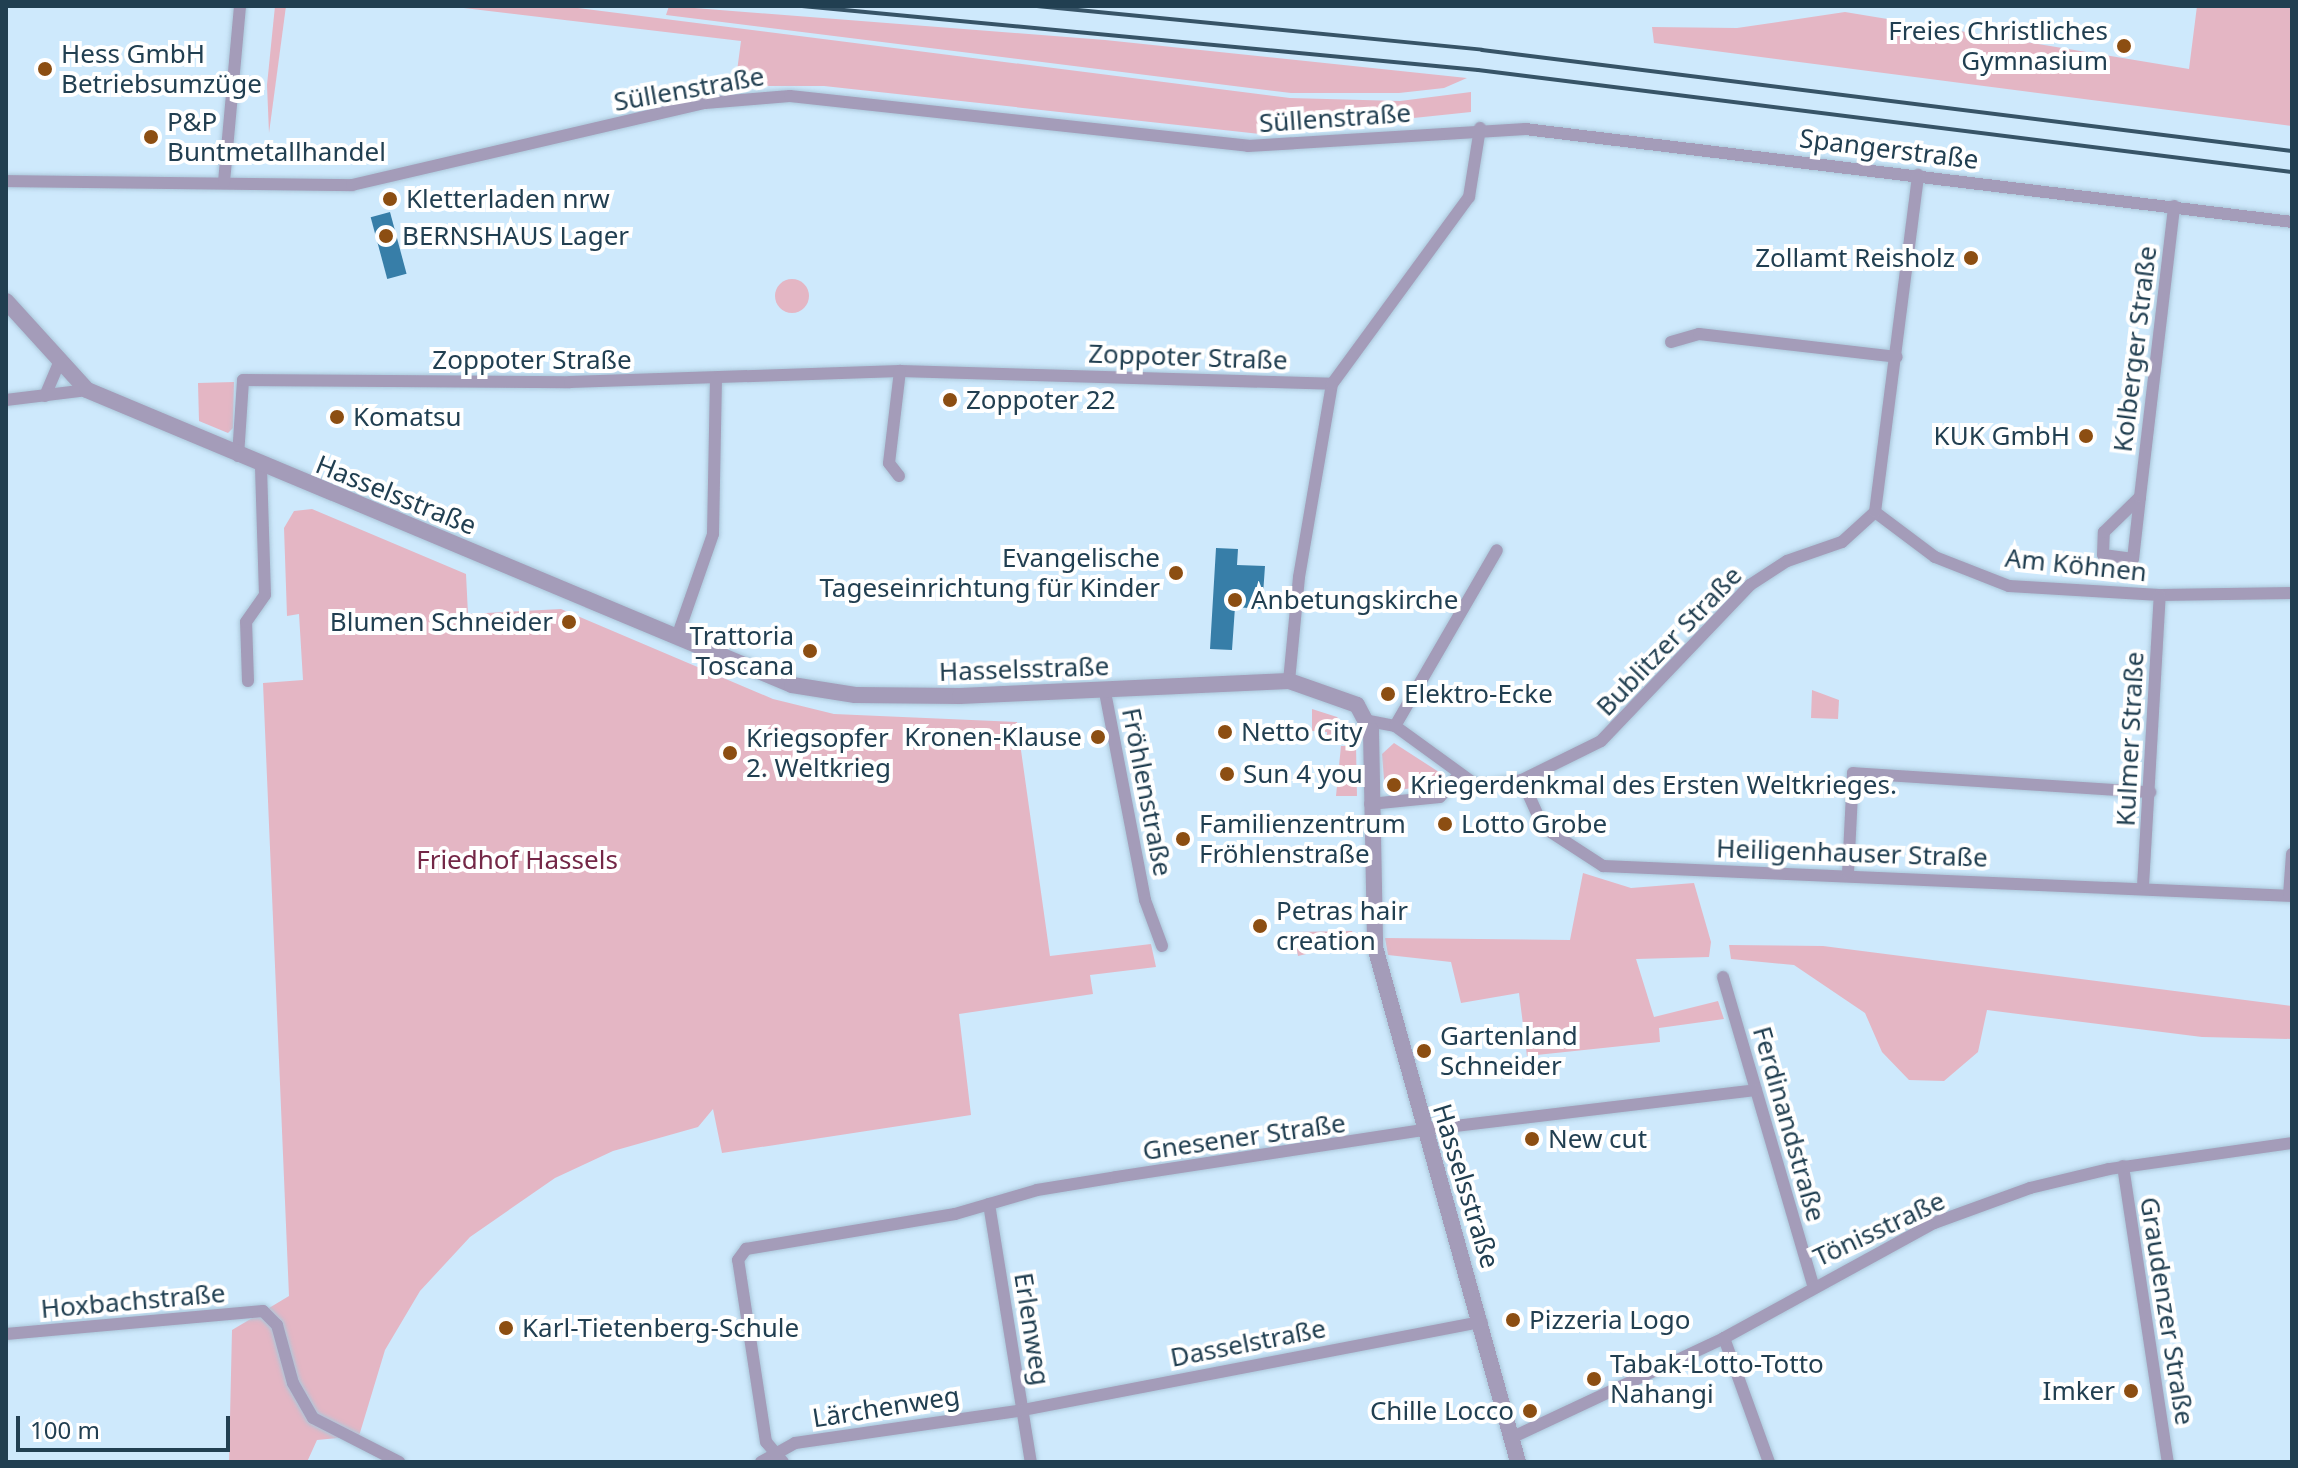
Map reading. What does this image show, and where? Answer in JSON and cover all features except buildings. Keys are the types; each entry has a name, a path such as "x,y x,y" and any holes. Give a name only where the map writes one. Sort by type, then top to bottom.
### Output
{"street":[{"path":"224,182 240,6"},
{"name":"Süllenstraße","path":"6,181 352,185 745,97 829,99 1248,146 1480,128"},
{"path":"1289,681 1299,577 1332,384 1469,197 1480,128"},
{"name":"Spangerstraße","path":"1480,128 1918,175 2292,222"},
{"path":"1875,512 1918,175"},
{"name":"Kolberger Straße","path":"2140,497 2104,532 2103,555 2133,559 2174,206"},
{"name":"Hasselsstraße","path":"6,301 59,363 87,390 238,456 677,637 823,691 1105,692 1197,680 1289,681 1347,699 1369,721 1372,934 1424,1132 1482,1322 1513,1437 1516,1462"},
{"path":"1671,342 1699,334 1897,357"},
{"path":"45,396 59,363"},
{"path":"899,476 889,463 900,371"},
{"name":"Zoppoter Straße","path":"238,456 243,380 716,379 900,371 1332,384"},
{"path":"677,637 713,534 716,379"},
{"path":"6,400 87,390"},
{"path":"248,681 246,622 265,595 261,465"},
{"name":"Am Köhnen","path":"1875,512 1935,557 2009,586 2160,595 2292,593"},
{"name":"Bublitzer Straße","path":"1522,780 1601,741 1750,585 1787,561 1842,542 1875,512"},
{"path":"1395,726 1497,550"},
{"name":"Kulmer Straße","path":"2143,886 2160,595"},
{"name":"Fröhlenstraße","path":"1105,692 1145,900 1162,946"},
{"path":"1369,721 1395,726 1459,774 1486,789 1522,780"},
{"path":"1848,873 1853,773 2150,792"},
{"path":"1370,804 1440,797 1459,774"},
{"name":"Heiligenhauser Straße","path":"1522,780 1543,827 1603,866 1848,873 2291,895"},
{"path":"2291,895 2292,854"},
{"name":"Ferdinandstraße","path":"1723,977 1813,1284"},
{"name":"Gnesener Straße","path":"779,1458 766,1442 738,1260 742,1251 989,1204 1056,1187 1424,1132 1756,1090"},
{"name":"Tönisstraße","path":"1513,1437 1724,1338 1813,1284 1934,1223 2030,1188 2123,1166 2292,1143"},
{"name":"Graudenzer Straße","path":"2123,1166 2168,1462"},
{"name":"Erlenweg","path":"989,1204 1031,1462"},
{"name":"Hoxbachstraße","path":"6,1334 263,1311 277,1325 293,1383 313,1418 399,1462"},
{"name":"Dasselstraße","path":"1023,1410 1482,1322"},
{"path":"1724,1338 1769,1462"},
{"name":"Lärchenweg","path":"761,1462 779,1458 795,1443 1023,1410"}],"green space":[{"path":"275,6 286,6 269,133 267,85"},
{"path":"447,6 562,6 1290,98 1400,101 1471,92 1471,112 1260,134 824,86 735,86 741,41"},
{"path":"669,6 1105,40 1467,78 1444,88 1399,93 1291,93 666,15"},
{"path":"2197,6 2292,6 2292,126 1654,43 1652,27 1737,28 1845,12 2189,69"},
{"path":"792,279 804,284 809,296 804,308 792,313 780,308 775,296 780,284"},
{"path":"234,382 233,428 228,433 199,421 198,383"},
{"name":"Friedhof Hassels","path":"312,509 466,574 468,614 561,609 773,699 834,714 1017,722 1050,956 1151,944 1156,967 1090,975 1093,994 959,1014 971,1115 722,1153 713,1109 698,1127 613,1151 555,1178 470,1237 420,1291 385,1350 359,1436 317,1440 307,1462 229,1462 232,1330 289,1296 263,683 303,680 299,614 287,616 284,528 294,511"},
{"path":"1812,690 1839,700 1838,719 1811,718"},
{"path":"1312,709 1337,717 1357,741 1327,740 1327,732 1312,731"},
{"path":"1394,743 1442,774 1440,784 1385,792 1382,754"},
{"path":"1341,746 1356,746 1357,796 1336,796"},
{"path":"1583,873 1631,888 1694,883 1711,942 1709,957 1636,959 1654,1017 1718,1001 1724,1019 1659,1028 1660,1042 1527,1056 1519,993 1461,1003 1451,962 1388,955 1385,938 1570,940"},
{"path":"1352,931 1356,942 1298,956 1294,932"},
{"path":"1729,945 1823,946 2292,1006 2292,1039 2202,1037 1987,1010 1978,1052 1944,1081 1909,1080 1882,1052 1865,1013 1794,965 1731,959"}],"railway":[{"path":"802,6 1478,70 2292,172"},
{"path":"1037,6 1482,50 2292,151"}],"place":[{"name":"Freies Christliches Gymnasium","path":"2124,46"},
{"name":"Hess GmbH Betriebsumzüge","path":"45,69"},
{"name":"P&P Buntmetallhandel","path":"151,137"},
{"name":"Kletterladen nrw","path":"390,199"},
{"name":"BERNSHAUS Lager","path":"386,236"},
{"name":"Zollamt Reisholz","path":"1971,258"},
{"name":"Zoppoter 22","path":"950,400"},
{"name":"Komatsu","path":"337,417"},
{"name":"KUK GmbH","path":"2086,436"},
{"name":"Evangelische Tageseinrichtung für Kinder","path":"1176,573"},
{"name":"Anbetungskirche","path":"1235,600"},
{"name":"Blumen Schneider","path":"569,622"},
{"name":"Trattoria Toscana","path":"810,651"},
{"name":"Elektro-Ecke","path":"1388,694"},
{"name":"Netto City","path":"1225,732"},
{"name":"Kronen-Klause","path":"1098,737"},
{"name":"Kriegsopfer 2. Weltkrieg","path":"730,753"},
{"name":"Sun 4 you","path":"1227,774"},
{"name":"Kriegerdenkmal des Ersten Weltkrieges.","path":"1394,785"},
{"name":"Lotto Grobe","path":"1445,824"},
{"name":"Familienzentrum Fröhlenstraße","path":"1183,839"},
{"name":"Petras hair creation","path":"1260,926"},
{"name":"Gartenland Schneider","path":"1424,1051"},
{"name":"New cut","path":"1532,1139"},
{"name":"Pizzeria Logo","path":"1513,1320"},
{"name":"Karl-Tietenberg-Schule","path":"506,1328"},
{"name":"Tabak-Lotto-Totto Nahangi","path":"1594,1379"},
{"name":"Imker","path":"2131,1391"},
{"name":"Chille Locco","path":"1530,1411"}]}
